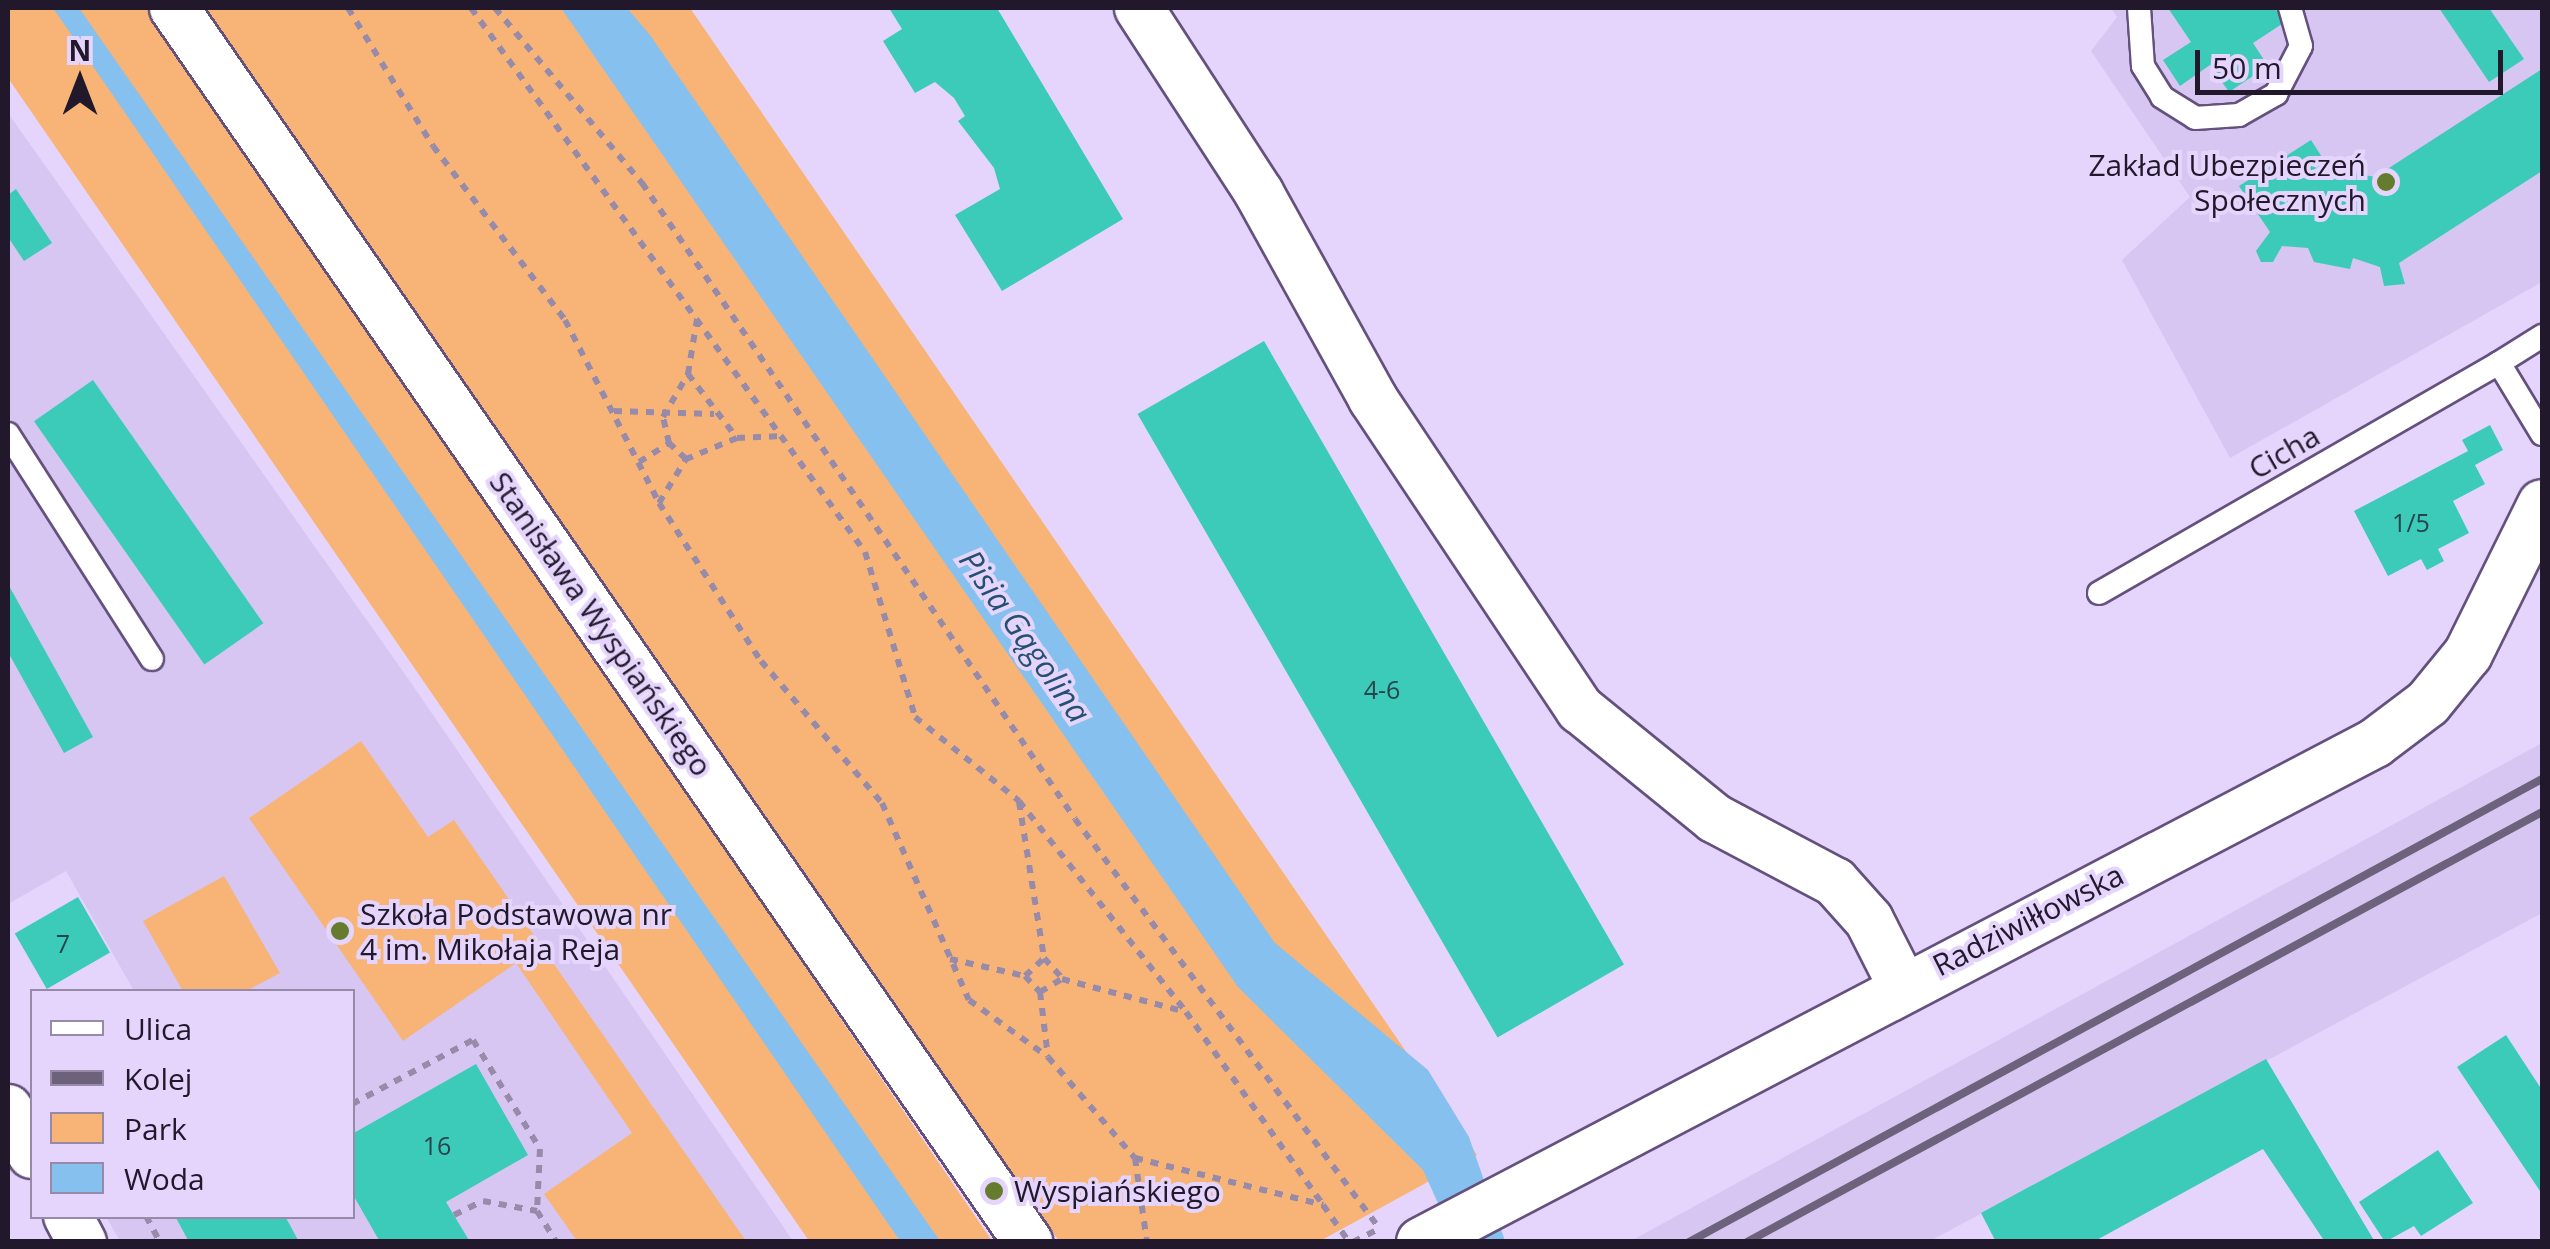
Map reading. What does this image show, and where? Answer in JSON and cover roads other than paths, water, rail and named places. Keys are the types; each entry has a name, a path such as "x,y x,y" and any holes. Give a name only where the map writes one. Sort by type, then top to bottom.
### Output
{"street":[{"name":"Stanisława Wyspiańskiego","path":"174,8 1028,1242"},
{"path":"1139,8 1259,193 1372,399 1580,708 1714,818 1835,882 1869,920 1902,985"},
{"name":"Radziwiłłowska","path":"1412,1235 1499,1200 1902,985 2374,744 2428,703 2468,654 2542,504"},
{"path":"8,1110 30,1150"},
{"path":"70,1219 82,1242"}],"lane":[{"path":"2139,8 2143,66 2162,97 2195,118 2239,115 2276,94 2300,46 2290,8"},
{"name":"Cicha","path":"2099,593 2542,336"},
{"path":"2498,364 2542,434"},
{"path":"8,434 152,659"}],"water":[{"path":"53,8 79,8 940,1241 900,1241"},
{"name":"Pisia Gągolina","path":"561,8 627,8 650,35 1275,943 1428,1070 1469,1137 1505,1241 1455,1241 1423,1170 1238,987"}],"railway":[{"path":"1689,1242 2542,779"},
{"path":"1747,1242 2542,812"}],"place":[{"name":"Zakład Ubezpieczeń Społecznych","path":"2386,182"},
{"name":"Szkoła Podstawowa nr 4 im. Mikołaja Reja","path":"340,931"},
{"name":"Wyspiańskiego","path":"994,1191"}]}
